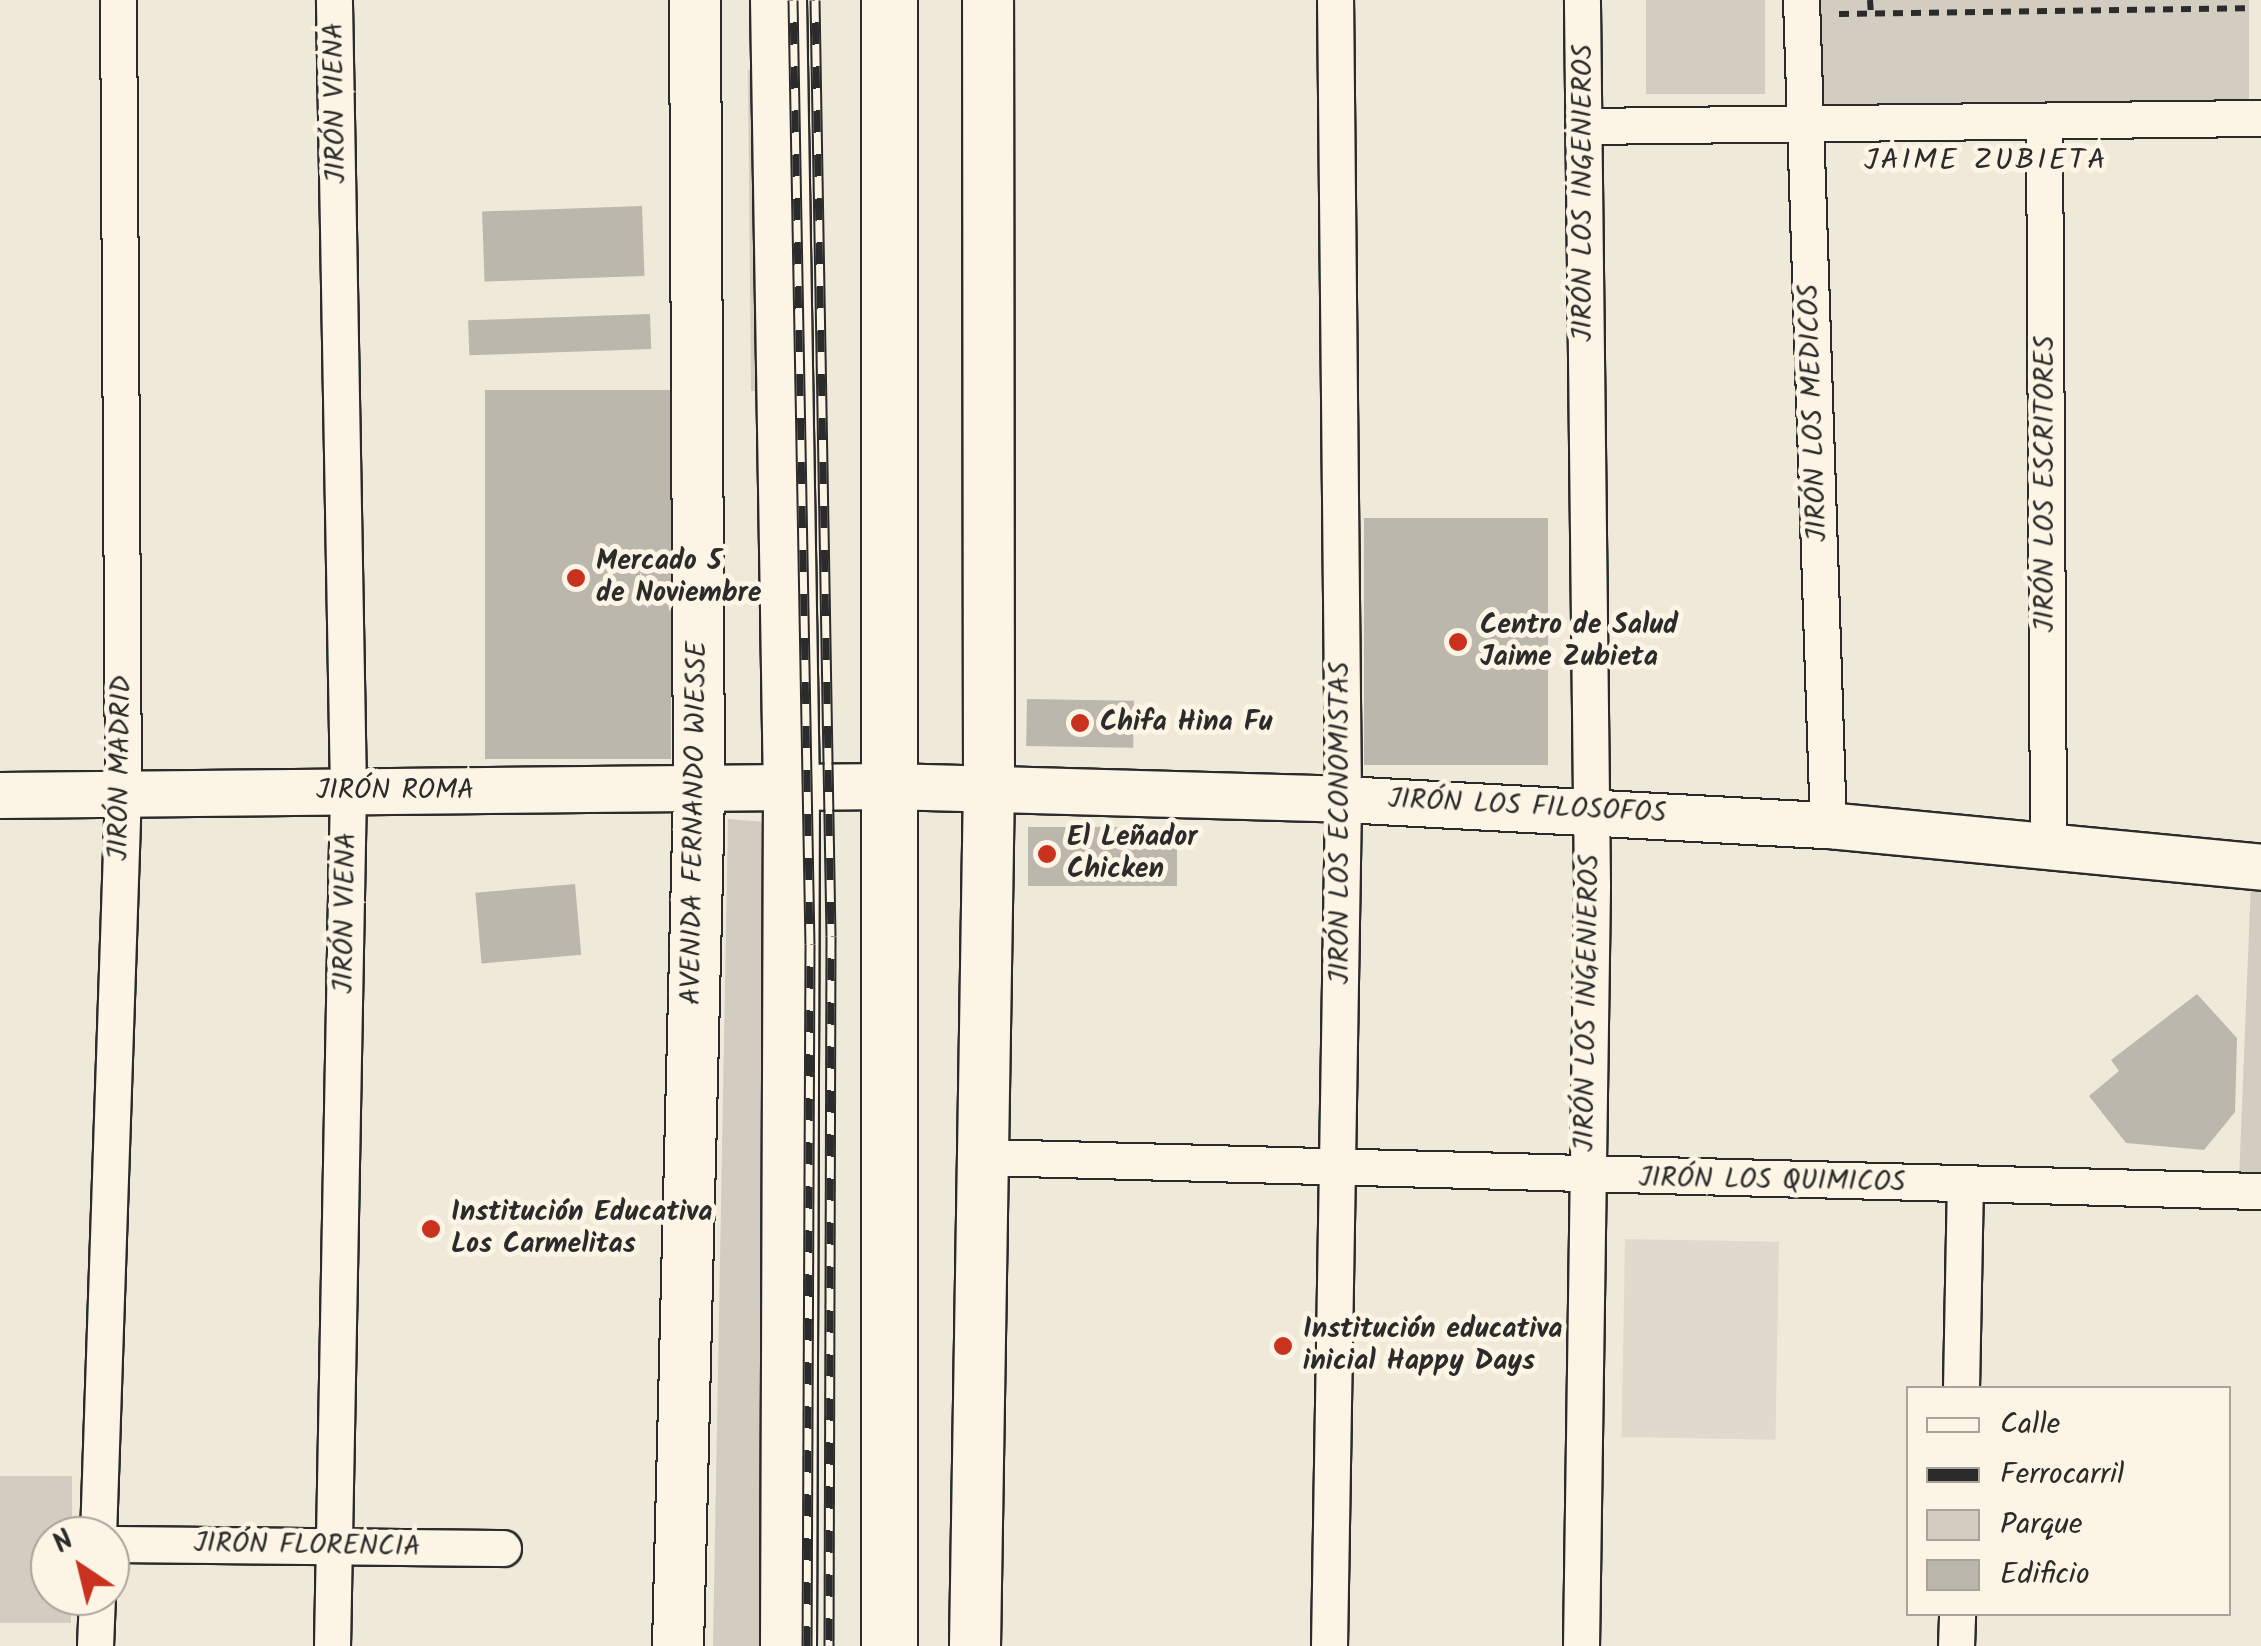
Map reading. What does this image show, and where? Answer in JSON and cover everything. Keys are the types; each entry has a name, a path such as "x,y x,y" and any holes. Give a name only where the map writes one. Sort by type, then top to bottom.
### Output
{"main road":[{"name":"AVENIDA FERNANDO WIESSE","path":"678,1646 698,792 694,0"},
{"path":"778,0 791,790 788,1646"},
{"path":"889,0 889,1646"},
{"path":"975,1646 989,788 988,0"}],"street":[{"name":"JIRÓN MADRID","path":"99,1516 123,792 118,0"},
{"name":"JIRÓN VIENA","path":"332,1646 348,790 334,0"},
{"name":"JIRÓN LOS ECONOMISTAS","path":"1328,1646 1343,799 1334,0"},
{"name":"JIRÓN LOS INGENIEROS","path":"1581,1646 1588,808 1582,0"},
{"name":"JIRÓN LOS MEDICOS","path":"1815,7 1803,121 1828,826"},
{"path":"1584,126 2261,118"},
{"name":"JIRÓN LOS ESCRITORES","path":"2044,121 2048,846"},
{"name":"JIRÓN LOS FILOSOFOS","path":"791,790 989,788 1588,808 1828,826 2261,867"},
{"name":"JIRÓN ROMA","path":"0,795 791,790"},
{"name":"JIRÓN LOS QUIMICOS","path":"984,1156 1338,1171 2261,1191"},
{"path":"1961,1386 1965,1186"},
{"name":"JIRÓN FLORENCIA","path":"130,1544 503,1548"},
{"path":"96,1646 97,1616"},
{"path":"1956,1616 1956,1646"}],"path":[{"path":"1870,0 1870,13"},
{"path":"1926,0 1926,12"},
{"path":"1980,0 1980,12"},
{"path":"2096,0 2096,10"},
{"path":"1815,7 1870,13 2096,10 2204,4 2245,8"}],"shaded area":[{"path":"1625,1239 1779,1242 1776,1440 1622,1437"}],"green space":[{"path":"1646,0 1765,0 1765,94 1646,94"},
{"path":"1819,0 2249,0 2249,113 1819,113"},
{"path":"748,70 768,70 768,391 751,391"},
{"path":"728,819 781,823 783,1646 713,1646"},
{"path":"2251,882 2261,883 2261,1181 2239,1180"},
{"path":"0,1476 72,1476 72,1516 30,1516 30,1616 71,1616 71,1623 0,1623"}],"building":[{"path":"642,206 644,276 485,282 482,212"},
{"path":"650,314 651,349 469,355 468,320"},
{"name":"Mercado 5 de Noviembre","path":"485,390 671,390 671,759 485,759"},
{"name":"Centro de Salud Jaime Zubieta","path":"1364,518 1548,518 1548,765 1364,765"},
{"name":"Chifa Hina Fu","path":"1027,699 1134,701 1133,748 1026,746"},
{"path":"1028,827 1177,827 1177,886 1028,886"},
{"path":"575,884 581,955 482,963 475,893"},
{"path":"2197,994 2237,1038 2235,1112 2204,1150 2126,1143 2089,1096 2119,1071 2111,1060"}],"railway":[{"path":"793,0 810,944 807,1646"},
{"path":"815,0 831,936 829,1646"}],"place":[{"name":"Mercado 5 de Noviembre","path":"576,578"},
{"name":"Centro de Salud Jaime Zubieta","path":"1458,642"},
{"name":"Chifa Hina Fu","path":"1080,723"},
{"name":"El Leñador Chicken","path":"1047,854"},
{"name":"Institución Educativa Los Carmelitas","path":"431,1229"},
{"name":"Institución educativa inicial Happy Days","path":"1283,1346"}],"district":[{"name":"JAIME ZUBIETA","path":"1986,161"}]}
